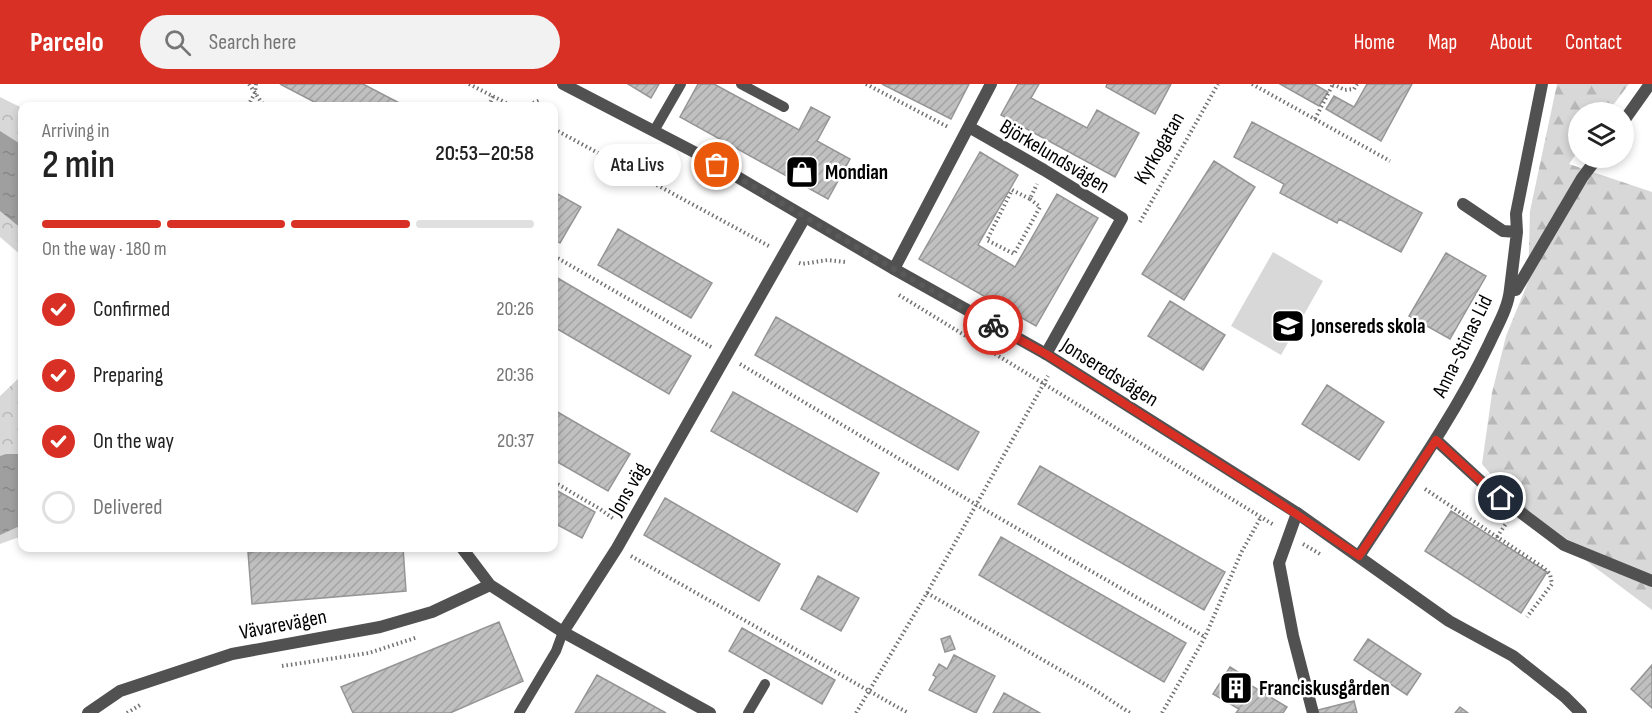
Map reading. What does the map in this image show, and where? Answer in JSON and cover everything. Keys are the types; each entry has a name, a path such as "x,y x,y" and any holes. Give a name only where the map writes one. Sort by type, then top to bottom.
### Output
{"street":[{"name":"Jonseredsvägen","path":"563,84 700,155 894,269 1046,354 1298,513 1449,621 1513,657 1565,697 1581,713"},
{"name":"Björkelundsvägen","path":"894,269 991,84"},
{"path":"1510,289 1517,232 1516,214 1542,84"},
{"path":"1634,107 1650,84"},
{"name":"Björkelundsvägen","path":"967,131 1044,170 1121,219"},
{"name":"Anna-Stinas Lid","path":"1359,556 1436,440 1479,366 1508,303 1510,289 1516,290 1590,168"},
{"path":"1463,204 1503,231 1517,232"},
{"name":"Jons väg","path":"563,632 617,548 805,217"},
{"path":"1046,354 1121,219"},
{"path":"1436,440 1487,487 1564,544 1652,581"},
{"path":"1298,513 1279,562 1293,636 1313,713"},
{"path":"465,552 490,585 563,632 710,713"},
{"name":"Vävarevägen","path":"88,713 120,691 232,654 380,627 432,612 490,585"}],"lane":[{"path":"654,131 681,84"},
{"path":"741,84 784,107"},
{"path":"519,713 556,651 563,632"},
{"path":"748,713 765,684"}],"path":[{"path":"249,84 261,102"},
{"path":"250,102 255,93 256,84"},
{"path":"469,84 504,102"},
{"path":"866,84 967,131"},
{"name":"Kyrkogatan","path":"1121,219 1135,231 1218,84"},
{"path":"1252,84 1390,161"},
{"path":"1315,119 1333,84 1345,90 1354,89 1357,84"},
{"path":"491,102 493,96"},
{"path":"533,102 541,100"},
{"path":"558,131 802,264 828,260 848,262"},
{"path":"1030,199 1044,170"},
{"path":"1012,190 1030,199 1040,207 1014,254 987,240 1012,190"},
{"path":"558,258 975,504 1205,636"},
{"path":"897,294 1289,535"},
{"path":"856,713 1057,362"},
{"path":"1410,478 1550,574 1552,584 1527,616"},
{"path":"558,484 600,509 627,529"},
{"path":"1162,713 1205,636 1241,553 1261,517"},
{"path":"617,548 908,713"},
{"path":"927,592 1095,690 1130,713"}],"green space":[{"path":"1557,84 1629,84 1616,102 1568,102 1568,168 1581,168 1652,192 1652,610 1525,515 1482,464 1492,393 1506,336 1528,282 1530,211"},
{"path":"0,97 18,106 18,253 0,237"},
{"path":"1273,252 1323,281 1281,355 1231,326"},
{"path":"18,379 18,537 0,544 0,396"}],"water":[{"path":"0,131 18,142 18,226 0,211"},
{"path":"18,454 18,527 0,535 0,456"}],"building":[{"path":"280,84 363,84 397,102 314,102"},
{"path":"628,84 659,84 651,98"},
{"path":"698,84 714,84 799,130 811,107 830,117 817,141 850,159 828,199 680,117"},
{"path":"882,84 969,84 951,119"},
{"path":"1018,84 1039,84 1031,98 1087,128 1097,110 1139,133 1115,177 1001,115"},
{"path":"1107,84 1171,84 1155,114 1106,87"},
{"path":"1280,84 1314,84 1328,92 1319,106"},
{"path":"1367,84 1412,84 1381,141 1326,109 1334,96 1354,107"},
{"path":"1252,122 1422,213 1401,252 1339,219 1337,223 1280,193 1284,184 1234,157"},
{"path":"980,152 1018,175 978,245 1015,267 1057,194 1098,218 1036,326 919,259"},
{"path":"1214,161 1255,187 1184,300 1142,274"},
{"path":"558,194 581,207 560,243 558,242"},
{"path":"618,229 712,283 691,318 598,265"},
{"path":"1446,253 1486,276 1450,339 1409,316"},
{"path":"558,278 691,356 669,394 558,329"},
{"path":"1170,301 1225,335 1203,370 1148,336"},
{"path":"776,317 979,432 958,470 755,355"},
{"path":"1327,385 1384,422 1359,460 1302,424"},
{"path":"733,392 879,473 857,512 711,431"},
{"path":"558,412 630,454 608,491 558,462"},
{"path":"1040,466 1225,572 1204,610 1018,504"},
{"path":"558,491 595,512 582,538 558,525"},
{"path":"665,498 780,564 759,601 644,535"},
{"path":"1451,511 1547,572 1521,613 1425,551"},
{"path":"1001,537 1186,643 1164,682 979,575"},
{"path":"248,552 403,552 406,591 252,604"},
{"path":"818,576 859,598 841,631 801,609"},
{"path":"499,622 523,681 450,713 353,713 341,687"},
{"path":"742,628 835,680 822,704 729,651"},
{"path":"950,636 955,649 945,652 941,639"},
{"path":"1368,639 1421,674 1407,695 1354,660"},
{"path":"954,655 995,676 976,713 929,690 936,677 933,675 939,664 947,669"},
{"path":"1652,665 1652,708 1631,689"},
{"name":"Franciskusgården","path":"1230,667 1249,679 1247,683 1287,707 1283,713 1236,713 1239,709 1213,694"},
{"path":"597,675 666,713 575,713"},
{"path":"1004,693 1040,713 993,713"},
{"path":"1354,701 1357,713 1319,713 1318,710"},
{"path":"1460,707 1468,713 1455,713"}],"way so far":[{"path":"717,165 993,325"}],"place":[{"name":"Ata Livs","path":"717,165"},
{"name":"Mondian","path":"802,172"},
{"name":"Jonsereds skola","path":"1288,326"},
{"name":"Franciskusgården","path":"1236,688"}],"route":[{"path":"993,325 1046,354 1298,513 1359,556 1436,440 1501,498"}]}
